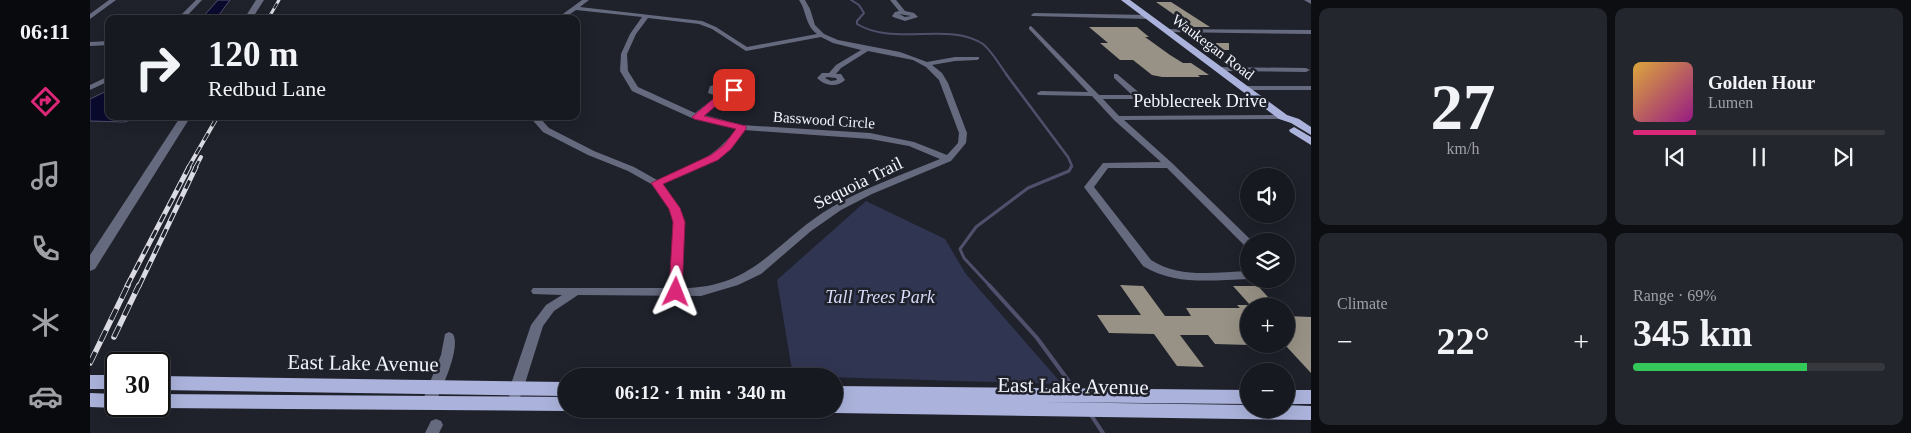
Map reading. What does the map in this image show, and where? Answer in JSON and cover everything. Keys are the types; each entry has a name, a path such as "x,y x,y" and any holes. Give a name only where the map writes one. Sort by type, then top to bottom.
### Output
{"main road":[{"name":"Waukegan Road","path":"1125,0 1283,117 1296,121 1311,132"},
{"name":"Waukegan Road","path":"1283,117 1285,124 1311,142"},
{"path":"90,382 105,382"},
{"name":"East Lake Avenue","path":"170,383 515,396 558,403"},
{"name":"East Lake Avenue","path":"515,396 558,390"},
{"name":"East Lake Avenue","path":"843,392 1066,402"},
{"name":"East Lake Avenue","path":"170,401 432,394"},
{"name":"East Lake Avenue","path":"843,406 1098,402 1240,396"},
{"path":"1295,397 1311,397"},
{"path":"90,400 105,400"},
{"name":"East Lake Avenue","path":"1098,402 1311,413"}],"street":[{"path":"91,15 113,0"},
{"path":"184,15 199,0"},
{"path":"251,15 260,0"},
{"path":"564,15 586,0"},
{"path":"802,0 806,4 810,24 822,35"},
{"path":"893,0 903,12"},
{"path":"1307,0 1311,2"},
{"path":"574,8 700,22 714,28 746,49 822,35"},
{"name":"Basswood Circle","path":"646,16 633,34 624,54 624,71 636,89 697,117 742,128 870,136 911,144 948,159"},
{"path":"1034,16 1148,17"},
{"name":"Pebblecreek Drive","path":"1031,28 1118,118 1240,235"},
{"path":"1166,31 1311,32"},
{"name":"Sequoia Trail","path":"537,291 701,292 722,287 744,279 764,267 797,236 824,216 860,197 948,159 959,149 965,133 941,78 925,64 903,56 865,50 843,44 822,35"},
{"path":"90,44 105,43"},
{"path":"832,75 841,64 860,55 865,50"},
{"path":"925,64 955,59 977,58"},
{"path":"1218,69 1306,70"},
{"path":"1041,93 1139,97 1118,76"},
{"path":"90,88 105,80"},
{"path":"1243,88 1311,88"},
{"path":"697,117 722,96"},
{"name":"Pebblecreek Drive","path":"1118,118 1283,117"},
{"path":"90,266 183,120"},
{"path":"537,120 546,130 591,152 631,168 656,183 675,208 679,222 676,292"},
{"path":"656,183 714,157 728,147 742,128"},
{"path":"1169,165 1106,165 1089,187 1147,263 1154,269 1177,275 1240,275"},
{"path":"515,396 537,326 550,308 576,291"},
{"path":"432,394 447,355 449,337"}],"green space":[{"name":"Tall Trees Park","path":"866,201 945,239 966,274 1062,384 843,377 843,368 792,368 777,280"}],"shaded area":[{"path":"218,0 230,0 219,15 205,15"},
{"path":"105,92 105,120 131,120 124,122 90,121 90,99"}],"building":[{"path":"1156,2 1171,2 1210,27 1192,27"},
{"path":"1089,27 1137,27 1149,37 1145,37 1170,55 1183,63 1191,63 1209,75 1198,75 1200,77 1162,77 1152,75 1133,60 1120,60 1100,43 1108,43"},
{"path":"1199,43 1229,43 1229,50 1210,50"},
{"path":"1120,285 1143,286 1165,316 1191,316 1186,308 1240,308 1240,345 1215,344 1208,335 1180,335 1204,367 1177,366 1154,334 1109,333 1097,315 1141,315"},
{"path":"1233,286 1260,288 1269,298 1244,298"},
{"path":"1295,316 1311,317 1311,373 1292,353 1295,353"}],"waterway":[{"path":"851,0 859,5 864,13 857,21 857,24 872,31 888,34 954,34 969,37 983,44 1007,75"},
{"path":"1006,74 1068,157 1071,168"},
{"path":"990,286 964,258 960,249 976,227 1028,188 1069,171 1071,167"},
{"path":"989,285 1037,338 1076,391"},
{"path":"1091,415 1103,433"}],"railway":[{"path":"270,15 279,0"},
{"path":"188,168 216,120"},
{"path":"195,168 201,157"},
{"path":"127,286 189,167"},
{"path":"139,286 196,167"},
{"path":"90,363 128,285"},
{"path":"114,337 139,285"}],"route":[{"path":"676,292 679,222 675,208 656,183 695,167 723,152 728,147 742,128 697,117 722,96 734,93 734,90"}]}
